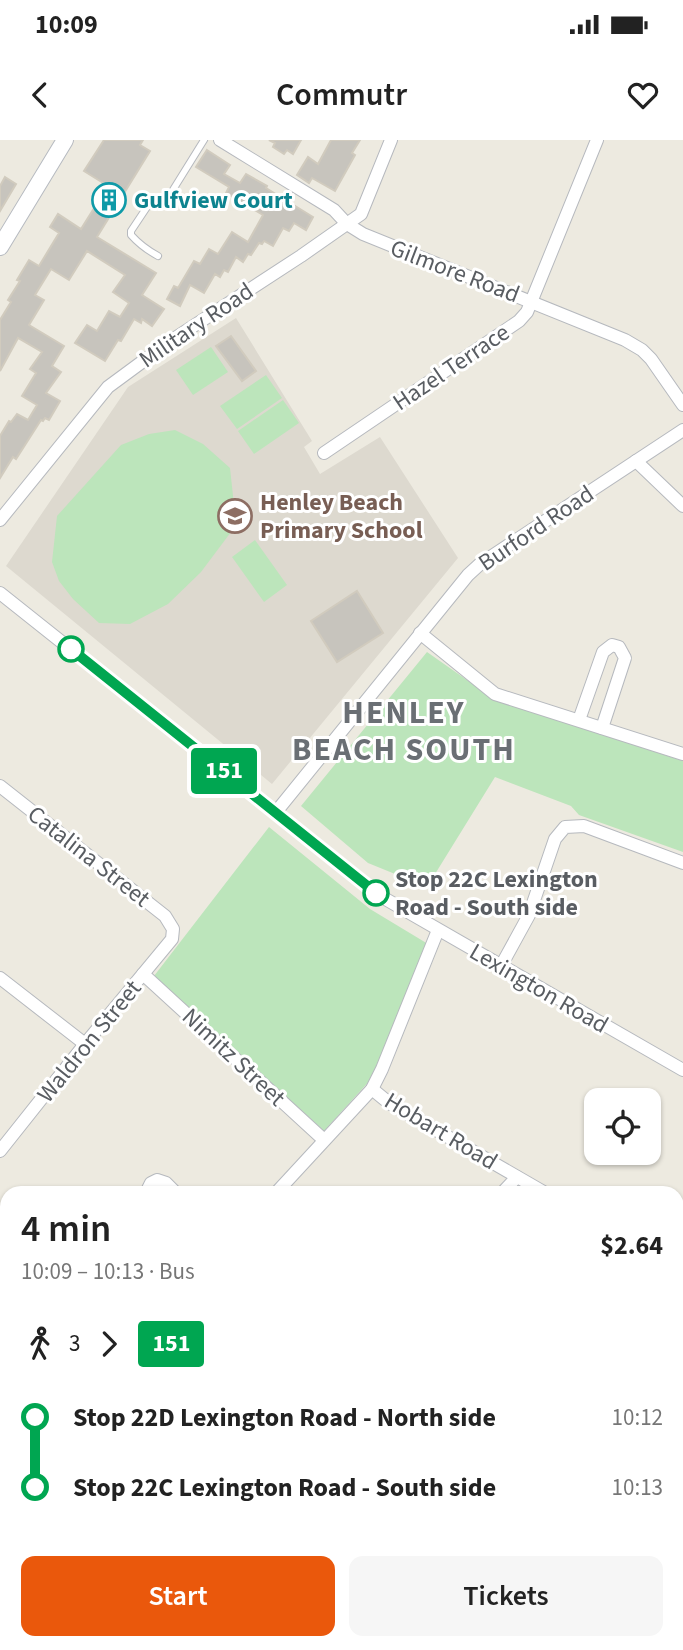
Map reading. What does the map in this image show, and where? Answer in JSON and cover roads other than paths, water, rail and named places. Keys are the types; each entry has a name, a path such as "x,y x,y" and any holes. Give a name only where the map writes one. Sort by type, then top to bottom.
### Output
{"main road":[{"path":"0,247 65,140"}],"street":[{"name":"Gilmore Road","path":"219,140 334,210 347,224 363,234 625,340 651,359 683,405"},
{"name":"Military Road","path":"0,520 108,387 169,342 302,256 361,214 391,140"},
{"name":"Hazel Terrace","path":"324,453 519,321 527,312 597,140"},
{"name":"Burford Road","path":"276,812 468,575 480,564 683,430"},
{"path":"636,461 683,506"},
{"name":"Lexington Road","path":"0,593 382,897 683,1070"},
{"path":"420,633 495,694 683,754"},
{"path":"579,720 603,652 612,645 619,646 625,658 602,728"},
{"name":"Catalina Street","path":"0,786 165,916 173,929"},
{"path":"501,966 529,915 555,839 565,827 584,827 683,863"},
{"name":"Waldron Street","path":"0,1151 172,939 173,929"},
{"path":"282,1186 372,1088 438,930"},
{"name":"Nimitz Street","path":"143,974 324,1140"},
{"path":"0,978 85,1044"},
{"name":"Hobart Road","path":"372,1088 389,1103 533,1186"},
{"path":"509,1186 517,1177"},
{"path":"149,1186 157,1180 169,1186"}],"lane":[{"path":"158,256 135,240 131,231 148,207 171,193 204,140"}],"place":[{"name":"Gulfview Court","path":"109,200"},
{"name":"Henley Beach Primary School","path":"235,516"},
{"name":"Stop 22C Lexington Road - South side","path":"376,893"}],"district":[{"name":"HENLEY BEACH SOUTH","path":"404,730"}]}
